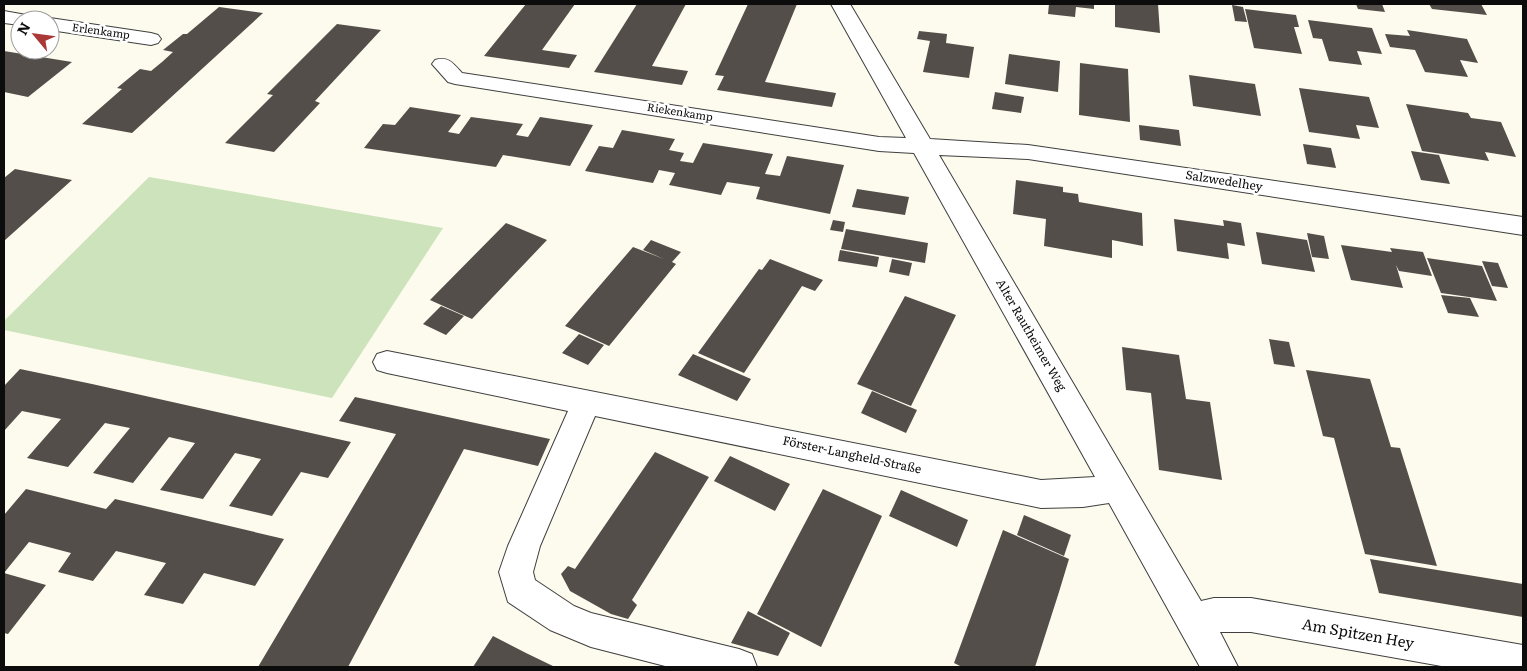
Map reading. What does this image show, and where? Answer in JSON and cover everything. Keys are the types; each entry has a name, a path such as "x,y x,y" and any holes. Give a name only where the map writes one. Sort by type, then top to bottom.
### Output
{"street":[{"name":"Alter Rautheimer Weg","path":"841,4 1220,667"},
{"name":"Erlenkamp","path":"60,25 151,39"},
{"name":"Riekenkamp","path":"442,64 455,78 879,144 924,147"},
{"name":"Salzwedelhey","path":"924,147 1028,152 1523,226"},
{"name":"Förster-Langheld-Straße","path":"387,362 1041,494 1083,493 1118,488"},
{"path":"587,402 524,546 516,572 520,590 562,618 591,630 738,667"},
{"name":"Am Spitzen Hey","path":"1193,620 1214,616 1251,615 1523,663"}],"green space":[{"path":"149,177 443,228 332,398 4,330 4,321"}],"building":[{"path":"526,4 575,4 542,50 577,55 569,68 484,56"},
{"path":"637,4 686,4 652,66 688,71 682,85 594,72"},
{"path":"748,4 797,4 765,82 836,93 832,107 717,90 724,76 715,75"},
{"path":"1049,4 1094,4 1094,9 1076,7 1075,17 1048,14"},
{"path":"1115,4 1158,4 1160,33 1115,27"},
{"path":"1356,4 1382,4 1385,12 1358,9"},
{"path":"1429,4 1481,4 1487,15 1432,9"},
{"path":"1232,5 1243,7 1247,22 1235,21"},
{"path":"219,7 263,13 132,133 82,124 122,89 117,88 140,69 151,71 162,62 173,52 163,50 183,34 187,34"},
{"path":"1245,9 1296,15 1299,27 1294,27 1302,54 1254,48"},
{"path":"1308,20 1372,28 1382,54 1357,51 1362,65 1329,61 1322,39 1313,38"},
{"path":"337,24 381,30 315,101 320,103 274,152 225,143 273,95 267,94"},
{"path":"1407,30 1467,39 1478,63 1460,60 1468,77 1425,72 1415,50 1390,47 1385,34 1410,36"},
{"path":"919,31 947,34 946,43 974,47 969,78 923,72 930,41 917,39"},
{"path":"4,51 10,52 10,60 60,60 72,62 28,97 4,92"},
{"path":"1009,54 1060,61 1058,92 1005,84"},
{"path":"1080,63 1128,69 1130,122 1079,115"},
{"path":"1189,75 1255,84 1261,116 1193,106"},
{"path":"1299,88 1369,97 1379,128 1356,125 1360,139 1309,132"},
{"path":"995,92 1024,97 1021,113 992,109"},
{"path":"1406,104 1468,113 1471,118 1501,122 1516,157 1485,152 1489,161 1422,151"},
{"path":"410,107 461,115 448,132 459,134 471,117 523,124 516,135 528,137 540,117 593,125 570,166 503,155 496,167 364,148 383,124 395,125"},
{"path":"1139,125 1179,130 1181,146 1140,140"},
{"path":"622,130 675,139 669,150 684,153 680,161 693,163 703,143 773,154 765,174 780,176 787,156 844,165 830,214 756,199 760,187 727,182 721,195 669,185 675,173 659,170 653,183 585,171 599,146 613,148"},
{"path":"1303,144 1331,148 1336,168 1307,164"},
{"path":"1411,151 1439,155 1450,184 1421,180"},
{"path":"15,169 72,180 4,241 4,178"},
{"path":"1016,180 1063,187 1063,192 1078,194 1079,202 1142,213 1143,246 1112,240 1112,258 1044,246 1046,219 1013,214"},
{"path":"857,189 909,197 905,215 852,207"},
{"path":"1174,219 1224,226 1223,220 1241,223 1245,246 1227,243 1229,259 1177,251"},
{"path":"833,220 845,222 843,232 830,230"},
{"path":"506,223 547,240 472,319 430,300"},
{"path":"846,229 928,243 925,263 841,249"},
{"path":"1256,232 1307,240 1315,272 1262,264"},
{"path":"1307,233 1324,236 1329,259 1312,257"},
{"path":"651,240 681,252 672,262 676,264 609,346 565,326 633,247 664,259 643,250"},
{"path":"1341,245 1392,252 1390,248 1423,252 1432,276 1399,271 1396,265 1403,288 1351,280"},
{"path":"840,250 879,257 877,267 838,261"},
{"path":"1427,258 1482,266 1497,301 1441,293"},
{"path":"770,259 823,280 815,291 802,286 744,373 698,353 759,269 762,270"},
{"path":"892,259 912,263 909,276 889,272"},
{"path":"1482,261 1498,263 1508,288 1492,286"},
{"path":"1441,295 1470,298 1479,317 1448,313"},
{"path":"905,296 956,315 911,406 857,384"},
{"path":"441,306 464,316 446,335 423,324"},
{"path":"579,334 604,345 588,365 562,353"},
{"path":"1269,339 1289,342 1295,367 1274,364"},
{"path":"1122,347 1179,355 1186,399 1210,402 1222,480 1159,470 1151,393 1126,390"},
{"path":"693,354 751,379 737,401 678,375"},
{"path":"20,369 351,442 328,478 301,472 272,516 229,506 261,459 235,453 203,499 160,490 195,443 169,437 133,483 93,473 130,428 105,423 68,467 27,458 61,419 22,411 4,431 4,386"},
{"path":"1306,370 1370,379 1391,447 1400,448 1437,566 1365,554 1334,438 1323,436"},
{"path":"872,391 917,410 906,433 861,413"},
{"path":"355,397 550,439 538,466 464,449 348,667 258,667 396,434 339,421"},
{"path":"655,452 709,477 632,600 637,605 628,619 611,614 570,591 561,574 568,566 575,569"},
{"path":"730,456 790,484 775,511 714,481"},
{"path":"26,489 106,509 115,499 284,539 255,586 204,573 183,604 144,595 166,563 116,551 93,581 58,572 71,553 29,542 4,573 4,515"},
{"path":"823,489 882,516 821,647 757,614"},
{"path":"901,490 968,520 957,547 889,516"},
{"path":"1024,515 1071,535 1064,556 1017,535"},
{"path":"1003,530 1069,559 1035,667 962,667 954,663"},
{"path":"1370,559 1523,584 1523,617 1379,593"},
{"path":"4,573 46,585 8,634 4,633"},
{"path":"748,611 790,633 778,656 731,643"},
{"path":"493,636 526,653 555,667 473,667"}]}
